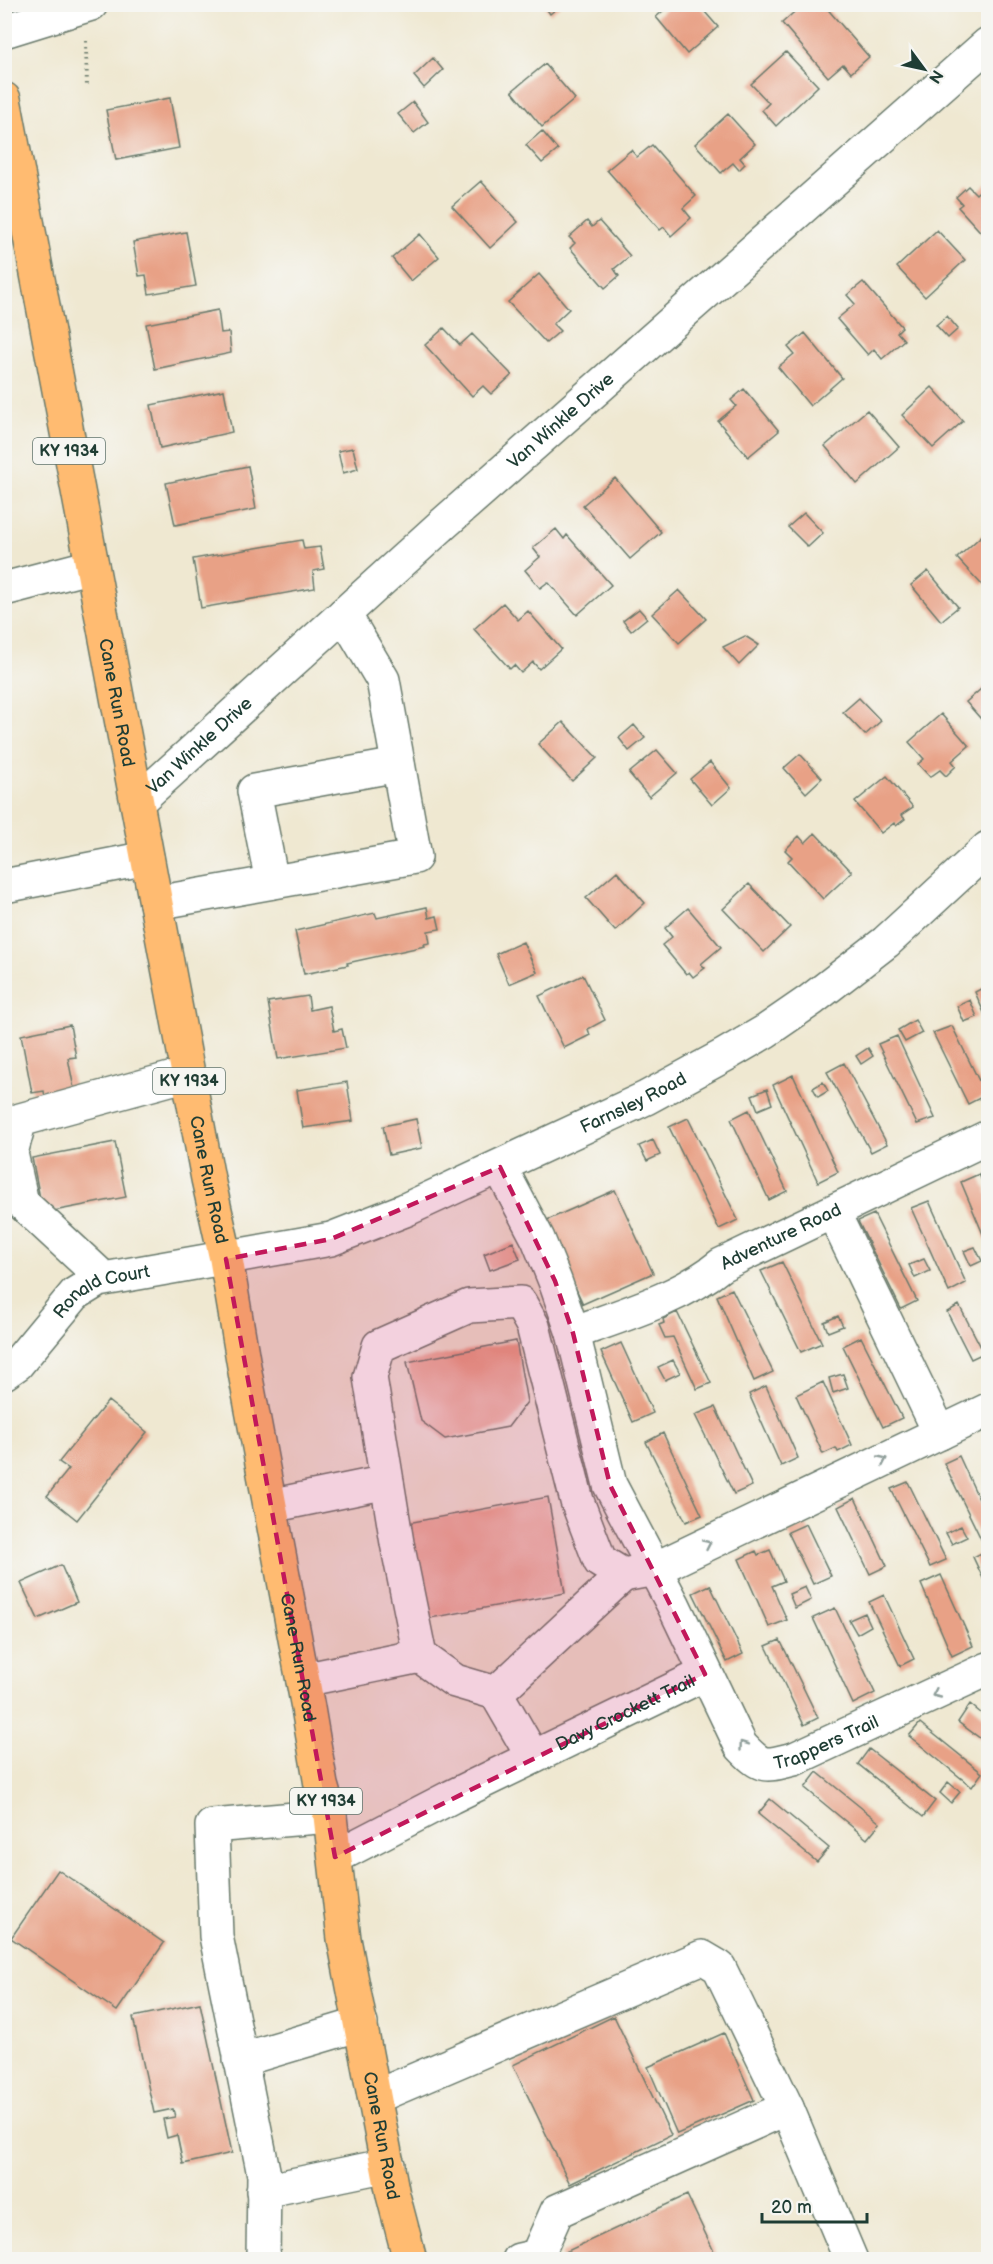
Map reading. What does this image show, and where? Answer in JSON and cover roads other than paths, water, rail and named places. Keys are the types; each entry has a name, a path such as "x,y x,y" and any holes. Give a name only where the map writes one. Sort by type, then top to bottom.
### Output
{"highway":[{"name":"Cane Run Road","path":"4,99 188,1074 226,1259 321,1785 330,1816 344,1939 388,2165 410,2259"}],"street":[{"path":"4,31 88,6"},
{"name":"Van Winkle Drive","path":"137,802 442,525 988,44"},
{"path":"4,589 92,566"},
{"path":"156,903 415,857 383,680 344,614"},
{"path":"272,882 254,790 398,765"},
{"name":"Farnsley Road","path":"226,1259 331,1239 405,1210 646,1098 766,1031 811,1000 886,942 988,848"},
{"path":"4,886 147,858"},
{"path":"103,1278 22,1203 10,1154 20,1120 188,1074"},
{"name":"Adventure Road","path":"573,1334 639,1309 705,1278 721,1265 988,1137"},
{"path":"500,1167 538,1239 573,1334 610,1485 655,1569"},
{"path":"833,1212 940,1433"},
{"name":"Ronald Court","path":"4,1372 17,1364 75,1294 103,1278 226,1259"},
{"path":"533,1757 496,1693 455,1681 420,1656 370,1377 379,1346 469,1306 520,1303 533,1326 578,1502 600,1561 623,1575"},
{"path":"496,1693 623,1575 655,1569 988,1410"},
{"path":"270,1506 387,1482"},
{"name":"Davy Crockett Trail","path":"335,1857 533,1757 705,1674 655,1569"},
{"path":"303,1680 420,1656"},
{"name":"Trappers Trail","path":"705,1674 741,1746 756,1762 766,1765 794,1759 988,1669"},
{"path":"263,2259 264,2175 216,1936 212,1826 330,1816"},
{"path":"375,2097 702,1958 719,1967 787,2108 851,2259"},
{"path":"240,2060 361,2024"},
{"path":"532,2258 556,2211 787,2108"},
{"path":"263,2191 388,2165"}]}
